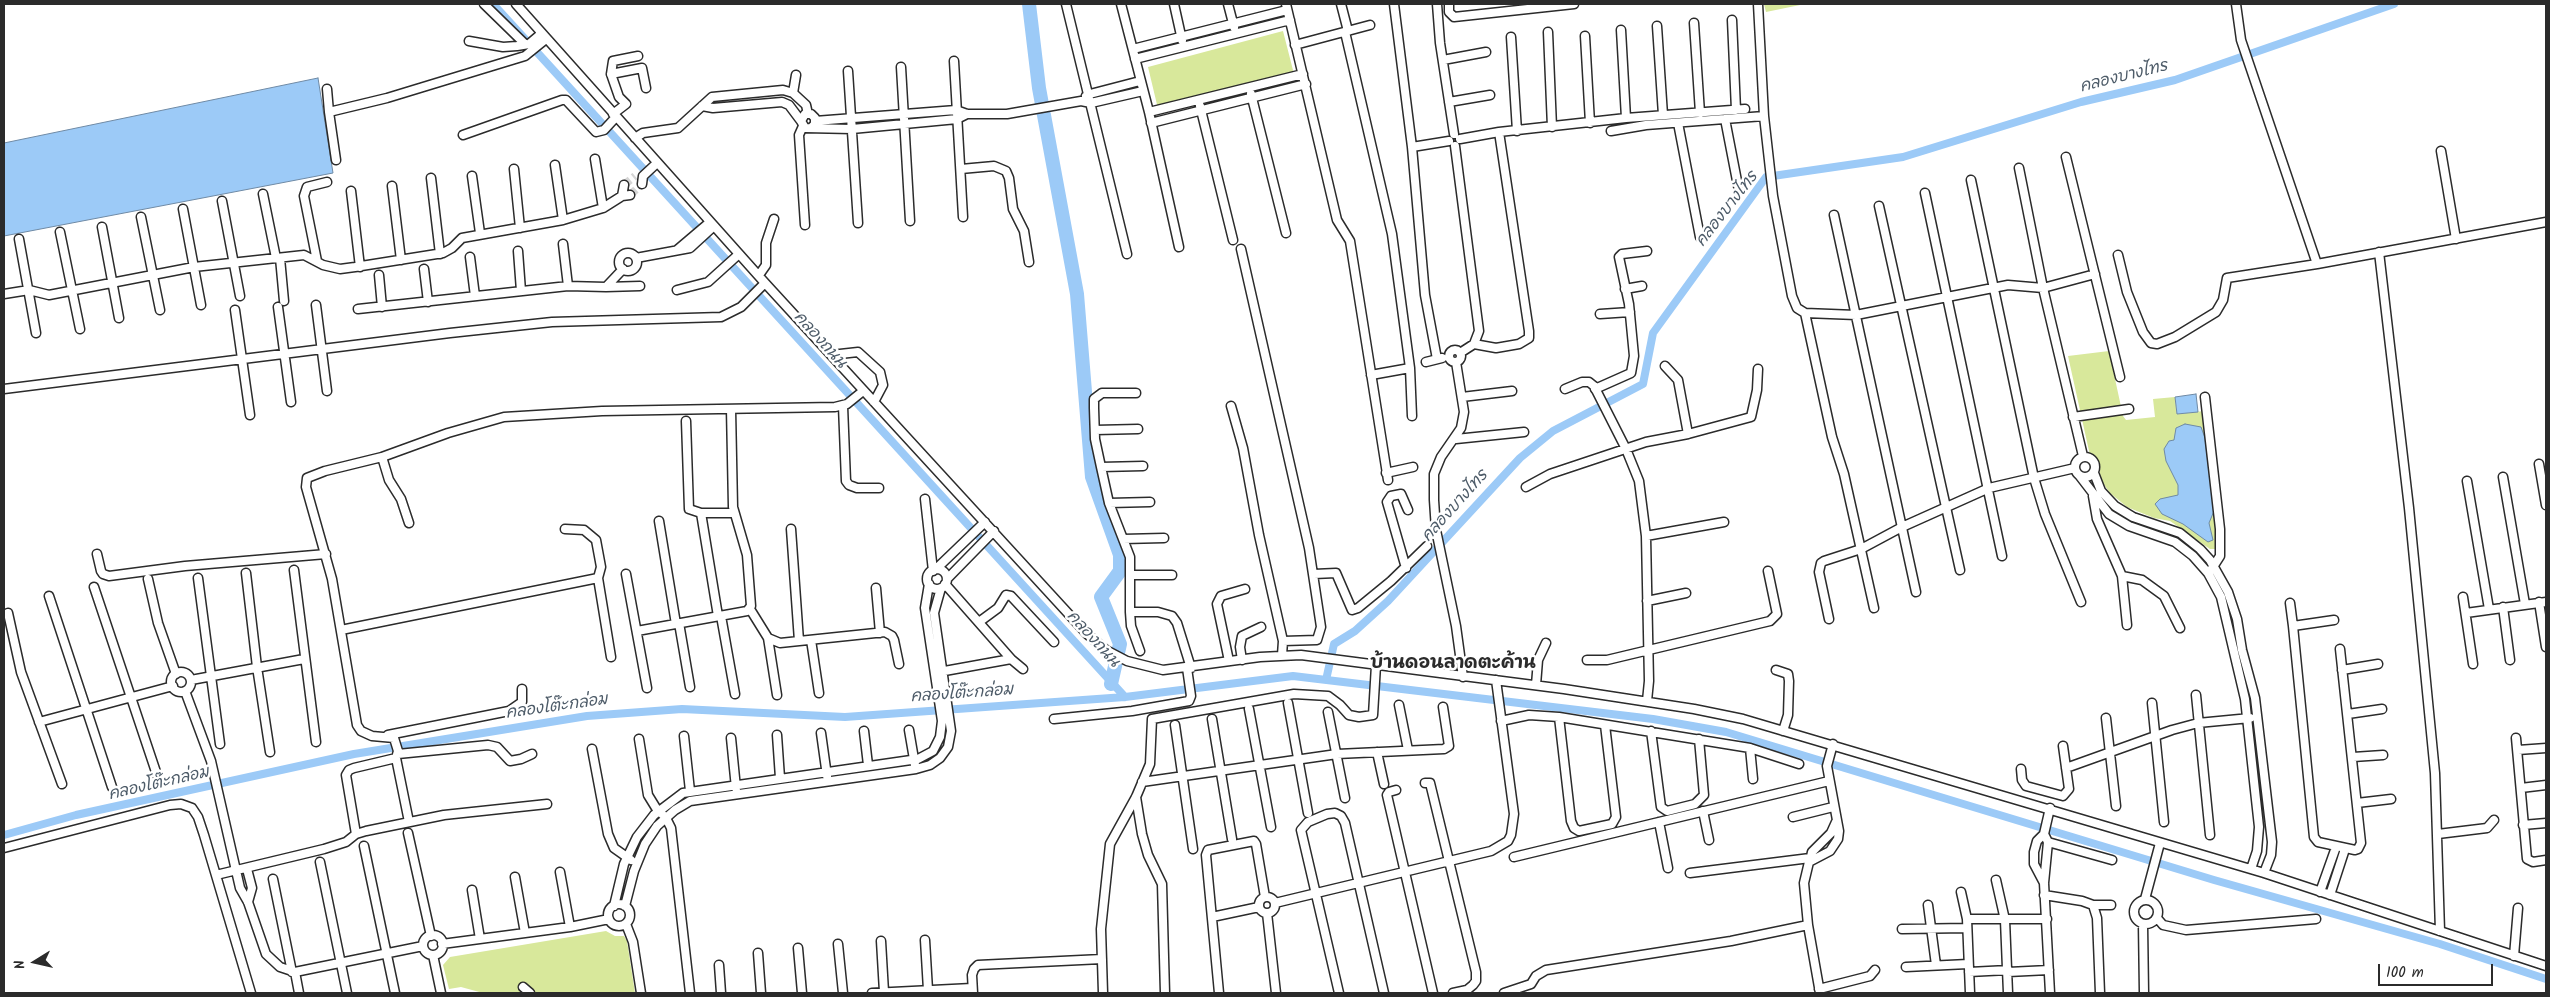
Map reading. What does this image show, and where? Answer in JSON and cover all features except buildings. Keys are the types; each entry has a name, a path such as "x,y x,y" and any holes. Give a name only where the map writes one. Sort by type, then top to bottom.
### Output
{"street":[{"path":"484,4 527,44"},
{"path":"516,4 542,37 635,138 655,164 710,226 758,275 763,285 831,355 861,393 874,402 982,525 1087,634 1106,650 1127,661 1163,670 1282,655 1301,656 1376,667 1536,685 1646,701 1743,719 1832,748 2050,808 2159,847 2251,869 2546,966"},
{"path":"1066,4 1090,94 1127,254"},
{"path":"1121,4 1149,112 1179,247"},
{"path":"1174,4 1184,46"},
{"path":"1228,4 1236,33"},
{"path":"1341,4 1392,234 1410,368 1412,416"},
{"path":"1394,4 1412,147 1425,295 1437,359"},
{"path":"1437,4 1442,60 1455,140 1479,331 1474,344 1460,353"},
{"path":"1449,4 1449,12 1454,17 1492,14 1537,6 1574,4"},
{"path":"1492,4 1492,14"},
{"path":"1758,4 1764,116 1773,196 1792,296 1796,308 1805,313 1856,315 1993,288 2025,284 2043,288 2095,274"},
{"path":"2236,4 2242,42 2317,264"},
{"path":"1132,49 1234,24 1287,7 1337,220 1350,241 1387,477 1413,467"},
{"path":"1135,59 1290,20"},
{"path":"1732,20 1736,110"},
{"path":"1694,23 1700,112"},
{"path":"1295,45 1370,25"},
{"path":"1657,26 1663,115"},
{"path":"1621,30 1626,118"},
{"path":"1548,32 1552,127"},
{"path":"1585,36 1590,123"},
{"path":"469,41 503,47 527,44 542,37"},
{"path":"330,112 480,71 531,53 542,37"},
{"path":"1511,37 1517,131"},
{"path":"1442,60 1486,52"},
{"path":"464,135 562,100 566,100 592,130 596,132 604,130 626,104 618,97 611,74 613,61 638,56"},
{"path":"954,61 963,217"},
{"path":"901,66 910,220"},
{"path":"611,74 642,68 646,88"},
{"path":"848,71 858,222"},
{"path":"1149,112 1303,74"},
{"path":"793,93 796,75"},
{"path":"1081,101 1090,94 1140,81"},
{"path":"1151,123 1306,84"},
{"path":"1250,87 1286,233"},
{"path":"327,89 336,160"},
{"path":"635,138 644,133 678,128 712,97 783,90 793,93 806,105 808,114 813,116 799,135 805,224"},
{"path":"807,124 852,117 956,110 967,114 1007,114 1039,110 1081,101 1091,103 1143,91"},
{"path":"1449,102 1490,94"},
{"path":"1198,100 1233,240"},
{"path":"702,106 713,108 782,102 789,105 807,124 852,129 957,120 967,114"},
{"path":"1412,147 1499,132 1626,118 1745,109"},
{"path":"1611,131 1764,116"},
{"path":"1725,119 1738,186"},
{"path":"1678,123 1700,236"},
{"path":"1474,344 1496,348 1519,344 1529,338 1499,132"},
{"path":"2441,151 2456,239"},
{"path":"2066,157 2120,376"},
{"path":"595,159 603,208"},
{"path":"641,177 655,164"},
{"path":"555,165 563,220"},
{"path":"961,169 994,166 1006,171 1009,178 1013,209 1024,231 1029,262"},
{"path":"2019,168 2043,288 2083,456"},
{"path":"514,169 520,228"},
{"path":"472,176 480,233"},
{"path":"431,178 440,254"},
{"path":"1971,180 2034,478 2045,514 2081,602"},
{"path":"317,261 304,196 307,187 327,182"},
{"path":"4,294 29,290 49,295 234,261 304,255 323,265 340,269 440,254 452,248 462,238 480,233 563,220 603,208 626,196 624,185"},
{"path":"392,186 401,260"},
{"path":"351,191 360,266"},
{"path":"1925,193 2002,556"},
{"path":"263,194 278,258 284,301"},
{"path":"222,201 240,296"},
{"path":"1878,206 1960,570"},
{"path":"183,209 201,305"},
{"path":"1834,215 1916,592"},
{"path":"142,217 160,310"},
{"path":"758,275 766,265 766,244 774,219"},
{"path":"2118,255 2127,292 2143,332 2151,343 2157,344 2175,337 2216,312 2223,300 2226,278 2317,264 2546,222"},
{"path":"636,258 678,250 710,226"},
{"path":"102,227 119,318"},
{"path":"60,232 80,329"},
{"path":"19,239 36,333"},
{"path":"563,244 568,286"},
{"path":"1241,249 1314,574 1321,627 1317,640 1283,641"},
{"path":"518,251 521,291"},
{"path":"1596,391 1630,373 1634,356 1630,312 1619,257 1622,254 1648,251"},
{"path":"2379,252 2410,518 2435,773 2440,931"},
{"path":"623,269 619,262 623,255 630,253 636,258"},
{"path":"676,290 708,282 737,255"},
{"path":"470,257 475,296"},
{"path":"606,287 623,269 634,269 636,258"},
{"path":"424,269 428,302"},
{"path":"379,275 382,307"},
{"path":"4,389 284,353 552,322 721,317 733,313 763,285"},
{"path":"358,308 382,307 568,286 640,286"},
{"path":"1625,289 1642,286"},
{"path":"316,305 327,391"},
{"path":"278,307 291,402"},
{"path":"235,310 250,415"},
{"path":"1600,314 1630,312"},
{"path":"1805,313 1832,437 1844,474 1874,608"},
{"path":"1426,362 1448,357 1452,350 1457,350 1460,353"},
{"path":"831,355 858,352 880,372 883,385 874,402"},
{"path":"1456,362 1460,360 1460,353"},
{"path":"1448,357 1451,361 1456,362"},
{"path":"1456,362 1464,412 1462,428 1442,457 1434,474 1436,530 1443,559 1463,677"},
{"path":"1665,366 1678,380 1688,434"},
{"path":"1371,374 1410,368"},
{"path":"1526,488 1550,474 1646,442 1688,434 1751,417 1757,390 1758,369"},
{"path":"1565,389 1588,382 1596,391 1626,449 1639,481 1646,536 1649,681 1646,701"},
{"path":"1462,397 1512,391"},
{"path":"1136,392 1102,393 1094,399 1094,408 1100,467 1109,504 1130,557 1131,626 1140,651"},
{"path":"522,690 522,702 509,711 386,736 372,736 361,730 357,725 326,554 306,487 307,478 325,471 382,457 448,433 504,417 602,411 845,405 861,393"},
{"path":"2205,398 2220,529 2220,556 2214,568 2208,573"},
{"path":"845,405 846,480 849,485 857,488 879,488"},
{"path":"1232,406 1243,448 1259,535 1283,641 1282,655"},
{"path":"731,409 734,513 748,556 752,601 750,609 768,638 777,695"},
{"path":"2073,417 2129,409"},
{"path":"686,421 688,506 690,511 734,513"},
{"path":"1095,430 1138,429"},
{"path":"1456,439 1524,432"},
{"path":"2083,456 2076,460 2077,472 2093,496 2109,514 2129,526 2175,542 2193,556 2208,573 2220,597 2233,653 2242,677 2247,718 2259,827 2257,851 2251,869"},
{"path":"2083,456 2094,461 2094,472 2101,491 2115,506 2133,517 2180,533 2200,549 2228,592 2237,620 2257,717 2270,826 2271,855 2264,873"},
{"path":"382,457 389,480 401,499 409,523"},
{"path":"2539,464 2546,505"},
{"path":"1100,467 1143,466"},
{"path":"1829,619 1819,572 1821,564 1861,549 1902,527 1989,488 2034,478 2077,472 2087,477 2094,472"},
{"path":"2503,477 2525,604"},
{"path":"2467,481 2489,609"},
{"path":"1406,568 1387,502 1391,496 1401,494 1408,510"},
{"path":"2093,496 2097,519 2122,576 2127,624"},
{"path":"924,499 934,570"},
{"path":"1109,504 1150,502"},
{"path":"701,513 735,694"},
{"path":"659,521 690,687"},
{"path":"1646,536 1724,522"},
{"path":"641,993 633,942 626,924 630,915 625,906 636,864 651,835 666,818 690,801 916,769 936,762 944,753 950,740 939,672 925,608 929,584 928,578 934,570 982,525"},
{"path":"565,529 584,530 596,540 601,567 598,578 611,657"},
{"path":"791,529 799,641"},
{"path":"939,672 934,613 944,584 966,558 991,534"},
{"path":"1123,539 1164,538"},
{"path":"1314,574 1336,573 1352,610 1370,599 1406,568 1427,546"},
{"path":"957,548 966,558"},
{"path":"97,554 102,574 109,576 186,566 326,554"},
{"path":"294,570 316,742"},
{"path":"934,570 943,571 944,584 1011,659 1023,669"},
{"path":"1587,660 1601,661 1647,652 1773,620 1777,614 1768,571"},
{"path":"246,573 270,752"},
{"path":"626,574 647,688"},
{"path":"1131,575 1172,575"},
{"path":"2122,576 2142,580 2164,596 2180,628"},
{"path":"198,578 220,744"},
{"path":"341,630 598,578"},
{"path":"148,579 158,623 176,674"},
{"path":"929,584 934,588 944,584"},
{"path":"94,587 157,774"},
{"path":"876,588 880,632"},
{"path":"1230,661 1217,604 1221,596 1246,589"},
{"path":"1646,601 1686,593"},
{"path":"979,622 998,608 1006,595 1011,596 1054,642"},
{"path":"49,596 112,787"},
{"path":"2463,597 2473,664"},
{"path":"2466,613 2543,602 2546,647"},
{"path":"2290,603 2314,837 2318,842 2345,850 2355,850 2360,846 2358,803 2340,649"},
{"path":"2503,607 2510,660"},
{"path":"636,630 750,609"},
{"path":"1054,719 1132,711 1189,701 1191,696 1189,668 1177,623 1172,616 1158,612 1130,612"},
{"path":"8,613 21,672 62,784"},
{"path":"2293,626 2334,620"},
{"path":"1242,660 1240,647 1242,636 1261,627"},
{"path":"768,638 780,643 880,632 892,636 899,664"},
{"path":"810,640 820,693"},
{"path":"1536,685 1538,660 1546,643"},
{"path":"191,680 257,666 304,659"},
{"path":"939,672 1011,659"},
{"path":"2342,670 2378,664"},
{"path":"1103,993 1101,929 1110,844 1136,797 1150,764 1152,719 1294,694 1328,696 1349,715 1358,717 1373,715 1376,667"},
{"path":"1776,670 1788,674 1789,681 1788,715 1783,732"},
{"path":"186,673 191,680 190,686 185,691 179,691 173,686 172,680 176,674 186,673"},
{"path":"1275,903 1491,851 1508,841 1513,826 1514,814 1496,680"},
{"path":"39,722 173,686"},
{"path":"185,691 211,761 240,888 248,902 266,954 280,967 293,972 423,946"},
{"path":"2196,695 2210,835"},
{"path":"1288,703 1308,813"},
{"path":"2152,703 2164,822"},
{"path":"1399,705 1408,750"},
{"path":"1142,782 1183,778 1337,754 1444,749 1449,746 1443,707"},
{"path":"1249,709 1271,827"},
{"path":"2348,714 2382,709"},
{"path":"1328,712 1345,798"},
{"path":"1501,721 1529,715 1559,716 1750,748 1799,764"},
{"path":"1559,716 1571,821 1574,828 1579,831 1612,824 1616,817 1605,725"},
{"path":"2066,768 2155,736 2198,724 2257,717"},
{"path":"2106,718 2116,806"},
{"path":"1212,719 1232,838"},
{"path":"626,924 616,926 609,919 609,912 614,906 627,858 636,837 659,810 678,796 690,791 736,784 922,759 933,751 946,721"},
{"path":"1175,725 1193,849"},
{"path":"864,730 868,765"},
{"path":"909,730 916,769"},
{"path":"1650,731 1661,808 1667,811 1695,804 1704,795 1699,738"},
{"path":"821,733 828,782"},
{"path":"777,735 780,778"},
{"path":"386,736 396,740 409,822"},
{"path":"684,736 690,791"},
{"path":"731,738 737,794"},
{"path":"2516,738 2526,859 2533,862 2546,860"},
{"path":"639,739 646,787 651,800 666,818 672,839 690,993"},
{"path":"356,834 346,781 349,770 397,754 494,745 510,761 520,760 532,754"},
{"path":"2021,769 2022,780 2026,786 2058,797 2063,796 2069,789 2063,746"},
{"path":"1750,748 1753,779"},
{"path":"1832,748 1827,766 1836,820 1831,834 1812,852 1804,883 1808,925 1819,991 1870,976 1875,970"},
{"path":"2518,750 2546,748"},
{"path":"592,749 608,834 614,848 636,864"},
{"path":"1377,752 1384,784"},
{"path":"2353,757 2383,754"},
{"path":"1514,857 1829,781"},
{"path":"1425,783 1430,783 1450,861 1476,981 1467,990 1453,993"},
{"path":"2521,788 2546,785"},
{"path":"1396,790 1386,795 1433,993"},
{"path":"1136,797 1142,834 1148,855 1162,884 1165,993"},
{"path":"2358,803 2391,799"},
{"path":"4,848 118,818 181,804 192,808 198,817 219,875 251,993"},
{"path":"219,875 346,842 356,834 409,822 547,804"},
{"path":"1793,817 1833,807"},
{"path":"2044,883 2034,864 2038,841 2044,833 2050,808"},
{"path":"1704,811 1709,840"},
{"path":"1339,993 1301,830 1308,822 1327,814 1341,816 1345,823 1384,993"},
{"path":"2438,834 2483,828 2490,826 2494,820"},
{"path":"1658,822 1668,868"},
{"path":"2523,825 2546,823"},
{"path":"2259,827 2270,826"},
{"path":"408,833 430,936"},
{"path":"2044,833 2048,842 2044,895 2047,919 2050,993"},
{"path":"1219,993 1206,856 1212,849 1254,841 1266,897"},
{"path":"2048,842 2112,860"},
{"path":"364,846 395,993"},
{"path":"2145,899 2155,903 2158,913 2157,918 2151,923 2143,924 2138,922 2133,913 2136,904 2145,899 2159,847"},
{"path":"2320,892 2336,847"},
{"path":"2330,895 2345,850"},
{"path":"1690,873 1810,860"},
{"path":"320,862 347,993"},
{"path":"247,868 252,888 248,902"},
{"path":"560,872 570,927"},
{"path":"515,877 525,933"},
{"path":"273,879 299,993"},
{"path":"1996,880 2005,920 2008,993"},
{"path":"472,890 480,939"},
{"path":"1961,892 1967,919 1970,993"},
{"path":"2044,895 2082,901 2093,905 2111,905"},
{"path":"1260,907 1261,900 1271,897 1275,903 1274,910 1267,913"},
{"path":"1928,905 1936,965"},
{"path":"2093,905 2097,918 2100,993"},
{"path":"614,906 625,906"},
{"path":"1260,907 1267,913 1276,993"},
{"path":"1212,917 1260,907"},
{"path":"2514,956 2518,908"},
{"path":"2157,918 2163,925 2186,930 2316,919"},
{"path":"442,944 570,927 609,919"},
{"path":"1967,919 2047,919"},
{"path":"2143,924 2144,993"},
{"path":"1504,993 1531,984 1536,976 1546,970 1732,941 1808,925"},
{"path":"1902,929 1967,928"},
{"path":"430,936 437,936 442,944 439,953 433,955 427,952 423,946 425,939 430,936"},
{"path":"925,940 931,991"},
{"path":"881,941 888,993"},
{"path":"838,944 842,993"},
{"path":"798,948 802,993"},
{"path":"758,953 760,993"},
{"path":"433,955 441,993"},
{"path":"872,993 972,991 972,976 974,969 978,966 1102,958"},
{"path":"718,965 720,993"},
{"path":"1906,967 1936,965 2008,971 2049,970"},
{"path":"523,987 530,993"}],"green space":[{"path":"1764,4 1805,4 1766,12"},
{"path":"1283,31 1295,78 1159,113 1148,67"},
{"path":"2109,351 2123,416 2126,420 2155,417 2153,399 2175,397 2177,414 2204,411 2210,453 2218,549 2210,549 2170,521 2154,518 2127,507 2110,493 2100,479 2100,466 2091,460 2068,356"},
{"path":"606,931 615,936 624,936 627,941 635,993 483,993 461,987 449,989 443,965 450,957"}],"water":[{"path":"318,78 333,173 4,236 4,143"},
{"path":"2196,394 2198,412 2177,414 2175,397"},
{"path":"2185,424 2201,427 2205,438 2214,511 2209,523 2213,540 2208,542 2183,524 2162,514 2155,504 2160,499 2178,495 2178,485 2166,461 2164,449 2169,441 2174,440 2176,428"}],"waterway":[{"name":"คลองถนน","path":"493,4 1125,697"},
{"path":"1029,4 1039,88 1077,294 1092,477 1120,555 1120,571 1101,597 1120,644 1111,684"},
{"name":"คลองบางไทร","path":"1326,680 1334,644 1355,631 1388,601 1520,458 1553,431 1643,384 1653,333 1766,177 1903,157 2081,102 2175,80 2394,4"},
{"name":"คลองโต๊ะกล่อม","path":"4,835 76,815 354,754 587,716 682,709 845,717 1125,697 1293,676 1653,719 1726,732 2214,880 2440,944 2546,979"}],"tunnel":[{"path":"624,185 635,176"},
{"path":"630,195 642,184"}],"district":[{"name":"บ้านดอนลาดตะค้าน","path":"1453,665"}]}
